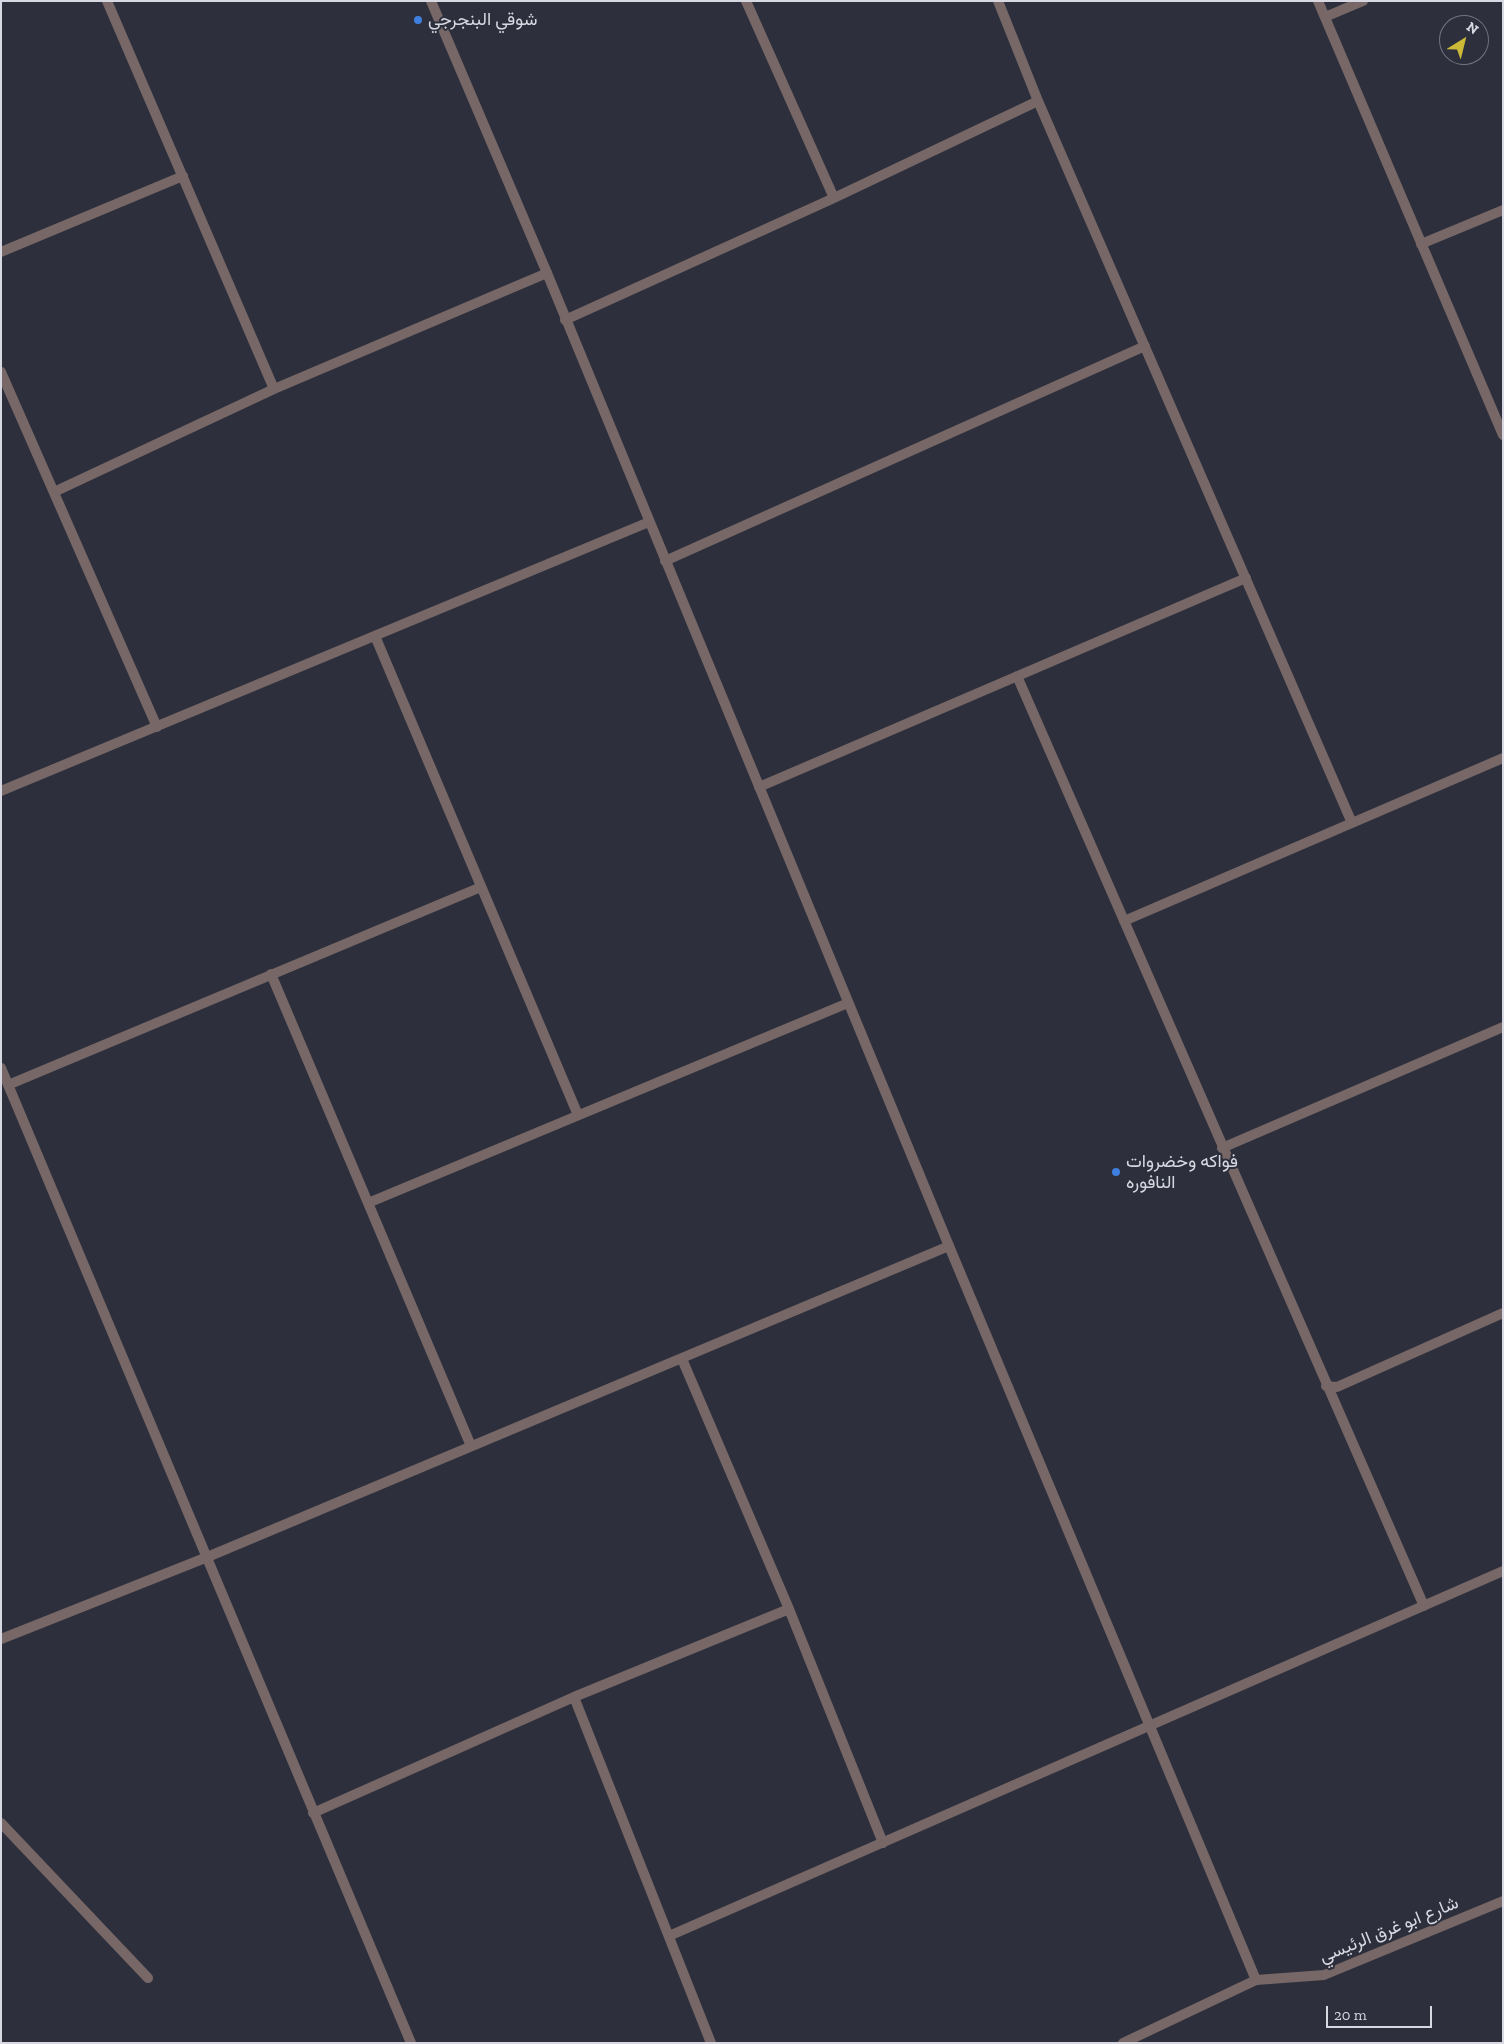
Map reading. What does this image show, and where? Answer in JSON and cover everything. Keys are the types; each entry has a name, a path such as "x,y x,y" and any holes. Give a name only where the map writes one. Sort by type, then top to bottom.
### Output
{"street":[{"path":"107,1 274,389"},
{"path":"431,1 548,273 565,320 848,1003 1256,1980 1123,2043"},
{"path":"746,1 834,198"},
{"path":"998,1 1038,101 1352,823"},
{"path":"1318,1 1503,435"},
{"path":"1325,18 1363,1"},
{"path":"565,320 834,198 1038,101"},
{"path":"1,252 182,176"},
{"path":"1421,244 1503,210"},
{"path":"54,492 274,389 548,273"},
{"path":"665,561 1145,346"},
{"path":"1,372 157,727"},
{"path":"1,791 649,522"},
{"path":"759,787 1246,578"},
{"path":"375,636 578,1116"},
{"path":"1017,676 1326,1386 1424,1606"},
{"path":"1124,921 1503,758"},
{"path":"8,1084 481,887"},
{"path":"271,974 471,1446"},
{"path":"368,1204 848,1003"},
{"path":"1222,1148 1503,1027"},
{"path":"1,1068 410,2043"},
{"path":"1,1639 205,1558 949,1246"},
{"path":"1326,1386 1337,1387 1503,1313"},
{"path":"682,1359 789,1609 883,1843"},
{"path":"669,1936 1503,1571"},
{"path":"313,1813 574,1697 789,1609"},
{"path":"574,1697 711,2043"},
{"path":"1,1823 148,1978"},
{"name":"شارع ابو غرق الرئيسي","path":"1256,1980 1324,1975 1503,1901"}],"place":[{"name":"شوقي البنجرجي","path":"418,20"},
{"name":"فواكه وخضروات النافوره","path":"1116,1172"}]}
